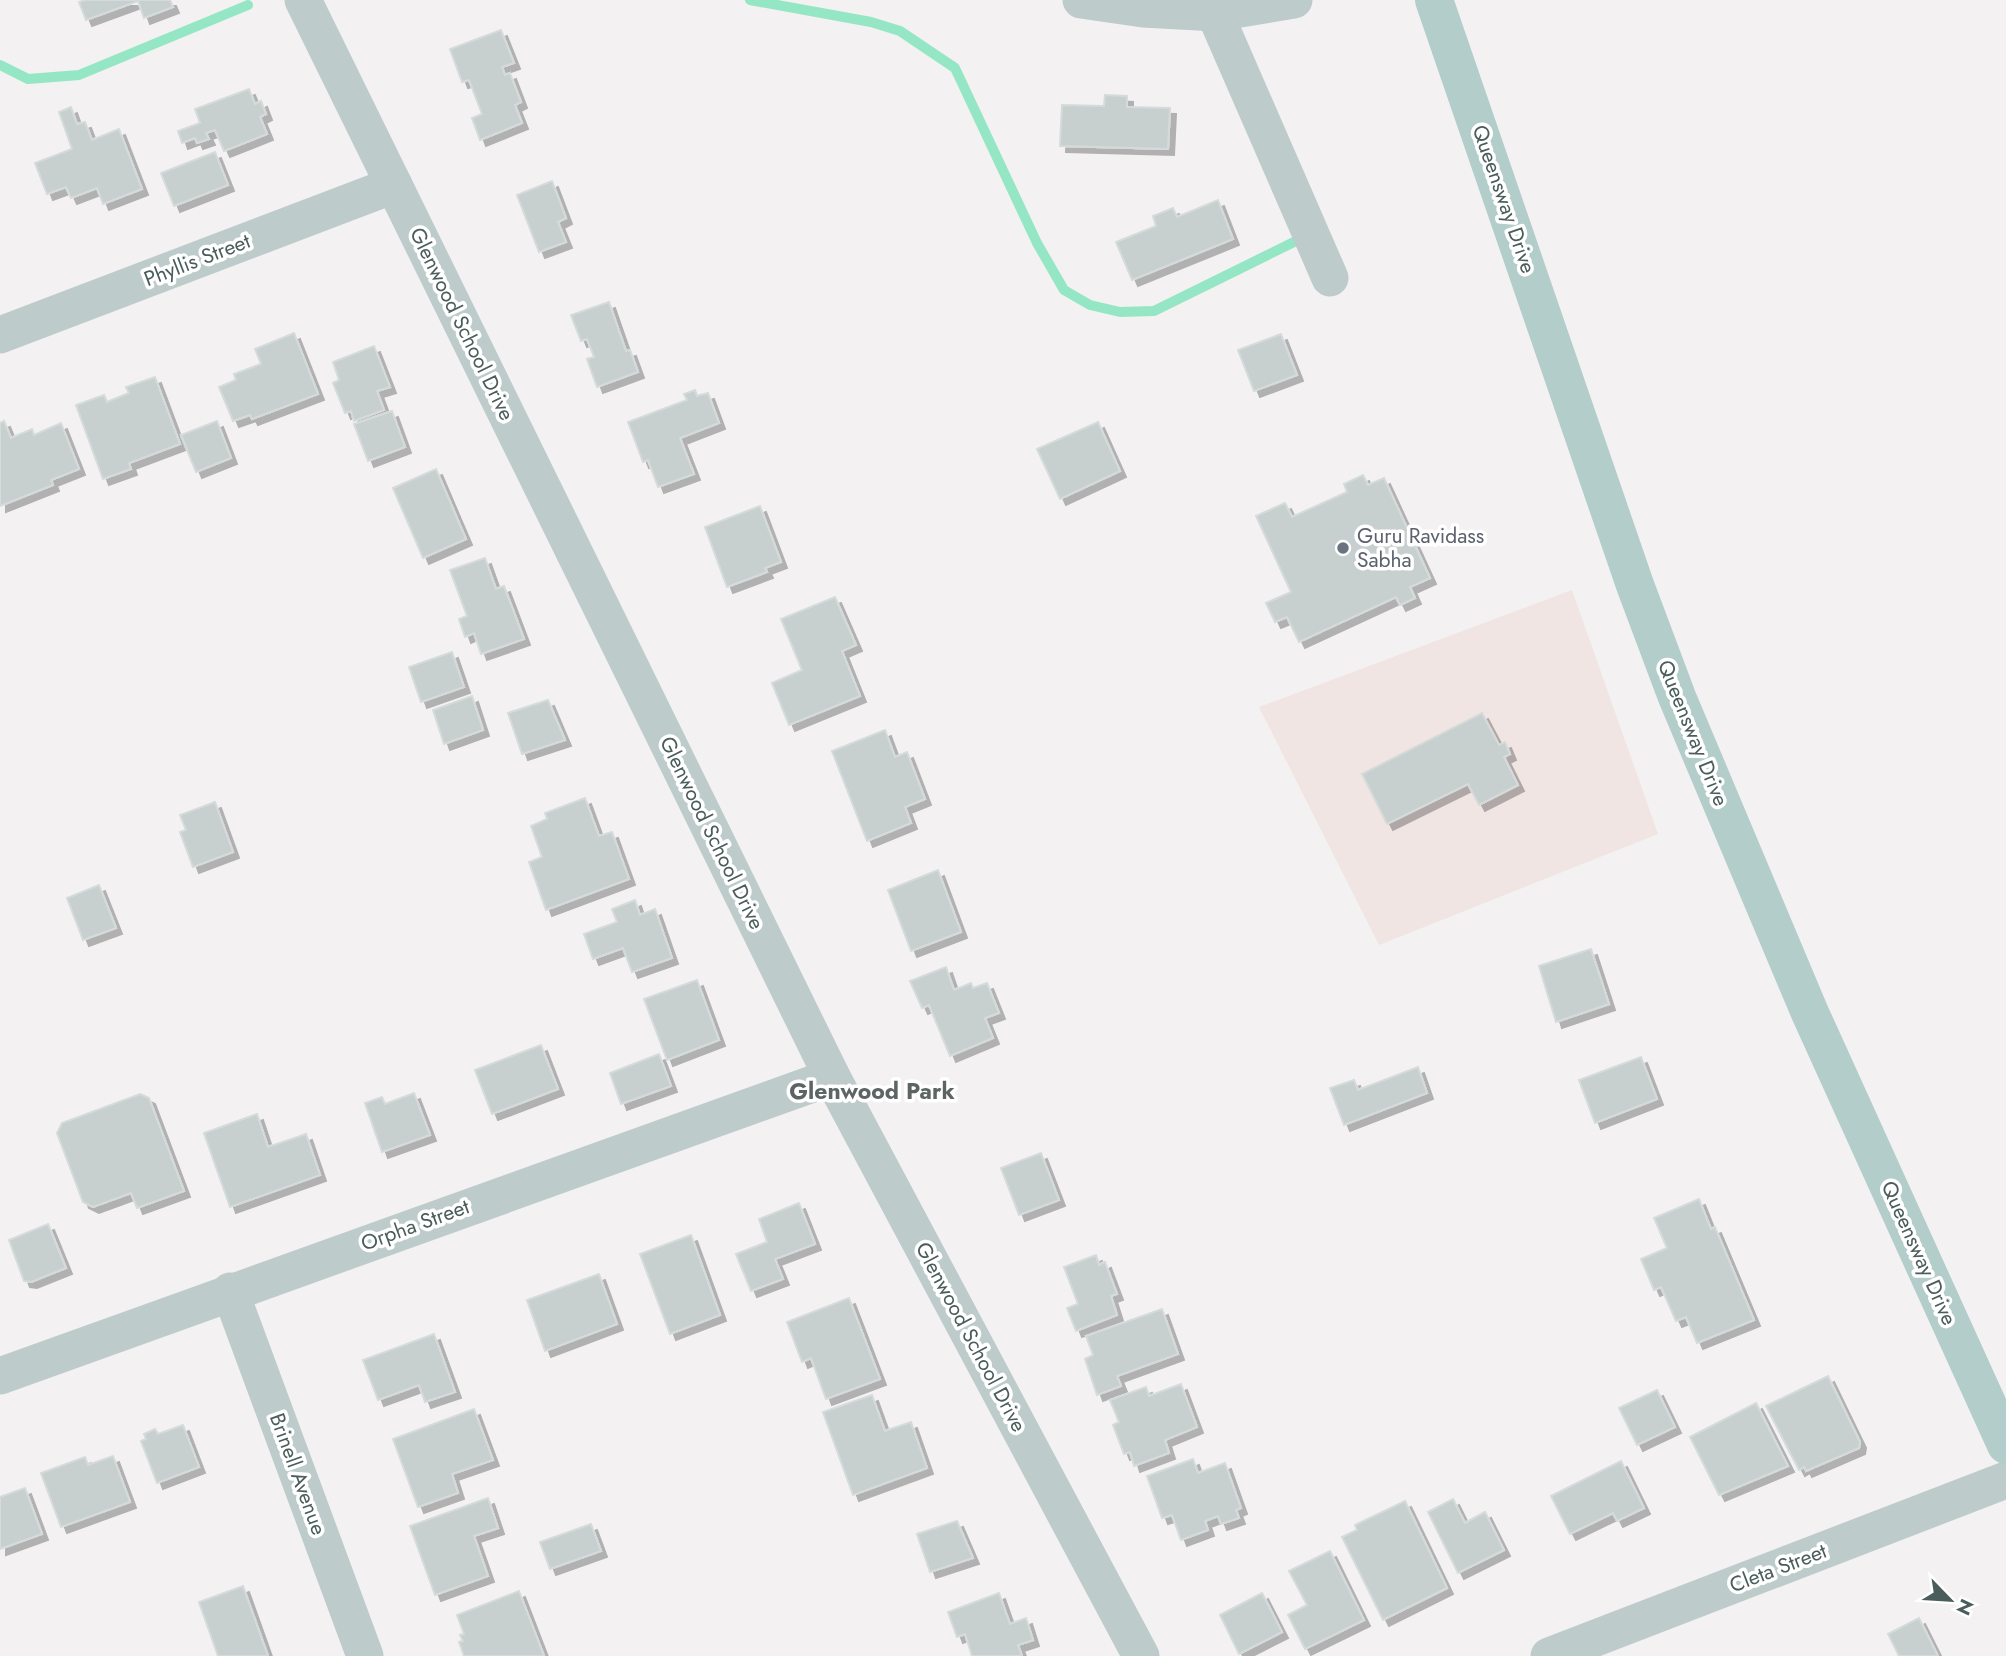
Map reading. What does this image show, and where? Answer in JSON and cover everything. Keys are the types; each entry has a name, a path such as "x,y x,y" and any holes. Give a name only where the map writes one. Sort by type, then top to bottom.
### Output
{"main road":[{"name":"Queensway Drive","path":"1434,0 1635,585 1677,697 1811,1013 2006,1445"}],"street":[{"name":"Glenwood School Drive","path":"303,0 832,1077 1141,1656"},
{"path":"1081,0 1143,9 1212,7 1294,0"},
{"path":"1212,7 1330,278"},
{"name":"Phyllis Street","path":"0,335 394,185"},
{"name":"Orpha Street","path":"0,1376 832,1077"},
{"name":"Brinell Avenue","path":"230,1292 365,1656"},
{"name":"Cleta Street","path":"1549,1656 2006,1480"}],"shaded area":[{"path":"1572,590 1658,834 1379,945 1259,707"}],"building":[{"path":"170,0 173,7 144,18 138,1 86,20 79,2"},
{"path":"501,30 514,63 502,67 505,75 510,73 521,102 515,105 522,123 480,140 472,118 482,114 469,80 462,82 450,49"},
{"path":"249,89 255,104 261,101 266,114 260,117 267,134 224,151 215,130 206,133 209,139 197,143 195,138 182,143 178,131 200,123 195,109"},
{"path":"1105,95 1127,96 1127,107 1170,108 1168,149 1060,146 1062,105 1104,106"},
{"path":"71,107 77,124 85,122 92,140 119,129 142,189 103,204 97,188 71,198 66,187 47,194 35,163 72,149 59,112"},
{"path":"215,152 228,185 174,206 161,173"},
{"path":"552,181 566,218 558,222 566,242 539,252 517,195"},
{"path":"1218,200 1233,239 1132,280 1116,242 1156,226 1153,216 1173,208 1177,217"},
{"path":"609,302 626,351 630,350 638,372 597,387 587,359 594,357 587,339 581,341 571,315"},
{"path":"294,333 318,394 252,419 250,415 233,421 219,387 236,380 234,374 261,364 255,349"},
{"path":"1281,334 1297,375 1254,391 1238,350"},
{"path":"374,346 390,387 377,391 384,410 354,421 351,411 345,413 333,383 339,380 333,362"},
{"path":"155,377 180,444 129,463 131,469 103,479 76,405 104,395 107,402 129,393 126,387"},
{"path":"695,390 697,396 708,393 719,423 680,438 694,474 658,487 648,460 643,462 628,422 687,400 684,394"},
{"path":"392,411 405,447 368,461 354,424"},
{"path":"4,421 11,438 32,429 34,435 61,423 79,469 51,480 53,485 0,506 0,423"},
{"path":"217,421 231,458 196,472 181,435"},
{"path":"1098,422 1120,471 1060,499 1037,449"},
{"path":"436,469 466,539 423,558 393,488"},
{"name":"Guru Ravidass Sabha","path":"1363,475 1368,485 1384,478 1430,578 1410,587 1415,598 1400,605 1396,597 1299,642 1287,617 1275,622 1266,603 1291,592 1256,516 1285,503 1292,517 1347,492 1344,484"},
{"path":"760,506 781,562 765,568 767,572 727,587 705,527"},
{"path":"485,558 496,589 504,586 524,639 481,654 474,633 465,637 459,619 467,616 450,570"},
{"path":"835,597 856,645 842,651 860,696 789,725 772,683 802,670 781,619"},
{"path":"452,652 464,687 421,702 409,667"},
{"path":"472,696 483,730 444,744 433,710"},
{"path":"548,700 565,740 522,754 508,713"},
{"path":"1482,713 1499,745 1505,742 1510,754 1504,757 1518,785 1479,805 1468,784 1387,824 1362,774"},
{"path":"885,730 895,757 907,752 925,799 905,807 911,823 867,841 832,751"},
{"path":"585,798 599,836 612,832 629,879 546,910 529,862 542,857 531,826 547,819 545,813"},
{"path":"215,802 233,852 193,867 180,832 186,830 180,815"},
{"path":"938,870 961,932 911,951 888,890"},
{"path":"99,885 116,928 83,940 67,898"},
{"path":"635,900 640,915 655,909 672,958 632,972 623,948 593,959 584,934 617,922 612,909"},
{"path":"1591,949 1609,1004 1556,1022 1539,966"},
{"path":"946,967 954,990 971,983 973,988 987,983 999,1013 985,1018 993,1038 950,1056 929,1005 922,1008 910,981"},
{"path":"697,980 719,1040 667,1060 644,999"},
{"path":"541,1045 558,1089 492,1114 475,1070"},
{"path":"659,1054 671,1086 621,1104 610,1073"},
{"path":"1641,1057 1657,1099 1595,1123 1579,1080"},
{"path":"1418,1067 1427,1093 1344,1125 1330,1088 1354,1080 1358,1090"},
{"path":"414,1093 430,1135 382,1152 365,1103 382,1097 385,1104"},
{"path":"140,1094 149,1098 184,1191 137,1208 131,1193 93,1207 83,1202 57,1133 62,1123"},
{"path":"257,1114 268,1147 306,1134 320,1175 230,1207 204,1133"},
{"path":"1041,1153 1059,1200 1019,1215 1001,1168"},
{"path":"1699,1199 1711,1229 1715,1227 1754,1320 1697,1343 1686,1317 1676,1321 1661,1287 1654,1290 1641,1259 1667,1248 1654,1218"},
{"path":"799,1203 815,1244 775,1259 783,1279 751,1291 736,1254 767,1242 759,1219"},
{"path":"48,1224 66,1268 31,1282 24,1281 9,1240"},
{"path":"691,1235 720,1315 670,1334 640,1254"},
{"path":"1096,1255 1099,1265 1105,1262 1117,1294 1111,1296 1117,1315 1076,1331 1067,1308 1078,1304 1064,1267"},
{"path":"599,1274 617,1324 545,1351 527,1300"},
{"path":"849,1298 880,1379 826,1399 811,1358 802,1362 787,1322"},
{"path":"1162,1309 1178,1354 1117,1376 1121,1386 1097,1395 1085,1359 1093,1355 1086,1336"},
{"path":"434,1334 455,1392 425,1402 419,1385 378,1400 363,1360"},
{"path":"1828,1376 1860,1442 1859,1448 1806,1471 1804,1467 1799,1470 1766,1406"},
{"path":"1181,1384 1197,1427 1165,1440 1169,1453 1134,1466 1130,1452 1124,1454 1113,1425 1119,1422 1110,1400 1146,1387 1149,1396"},
{"path":"1657,1390 1675,1427 1637,1445 1619,1408"},
{"path":"872,1395 885,1431 911,1422 927,1468 853,1495 823,1412"},
{"path":"1756,1403 1788,1466 1719,1495 1690,1437"},
{"path":"474,1409 493,1460 452,1474 458,1493 418,1507 393,1439"},
{"path":"183,1425 199,1467 157,1483 141,1441 146,1439 144,1434 155,1429 158,1434"},
{"path":"113,1456 130,1502 61,1527 41,1473 85,1457 88,1465"},
{"path":"1193,1459 1198,1473 1225,1463 1241,1508 1236,1510 1239,1518 1221,1524 1218,1516 1205,1521 1208,1530 1181,1540 1172,1515 1162,1518 1147,1476"},
{"path":"1621,1461 1644,1508 1617,1521 1613,1513 1570,1534 1551,1496"},
{"path":"25,1488 42,1534 0,1549 0,1497"},
{"path":"488,1498 498,1528 474,1536 488,1576 435,1595 410,1526"},
{"path":"1453,1499 1465,1523 1485,1512 1504,1550 1458,1573 1428,1512"},
{"path":"1405,1501 1447,1588 1383,1620 1342,1537 1357,1530 1355,1525"},
{"path":"957,1521 973,1558 930,1572 917,1534"},
{"path":"591,1524 601,1551 550,1569 540,1542"},
{"path":"1330,1551 1364,1620 1305,1649 1288,1615 1307,1605 1289,1571"},
{"path":"243,1586 268,1656 218,1656 199,1602"},
{"path":"519,1591 544,1656 464,1656 459,1642 463,1641 460,1635 464,1634 457,1615"},
{"path":"999,1593 1010,1624 1026,1618 1033,1640 1018,1645 1022,1656 972,1656 965,1634 957,1637 948,1612"},
{"path":"1262,1593 1282,1632 1239,1654 1220,1615"},
{"path":"1919,1618 1938,1656 1899,1656 1888,1634"}],"waterway":[{"path":"750,0 871,22 900,31 955,68 1037,243 1064,290 1090,305 1120,312 1154,311 1300,239"},
{"path":"0,65 28,79 79,75 248,5"}],"place":[{"name":"Guru Ravidass Sabha","path":"1343,548"}],"district":[{"name":"Glenwood Park","path":"872,1091"}]}
